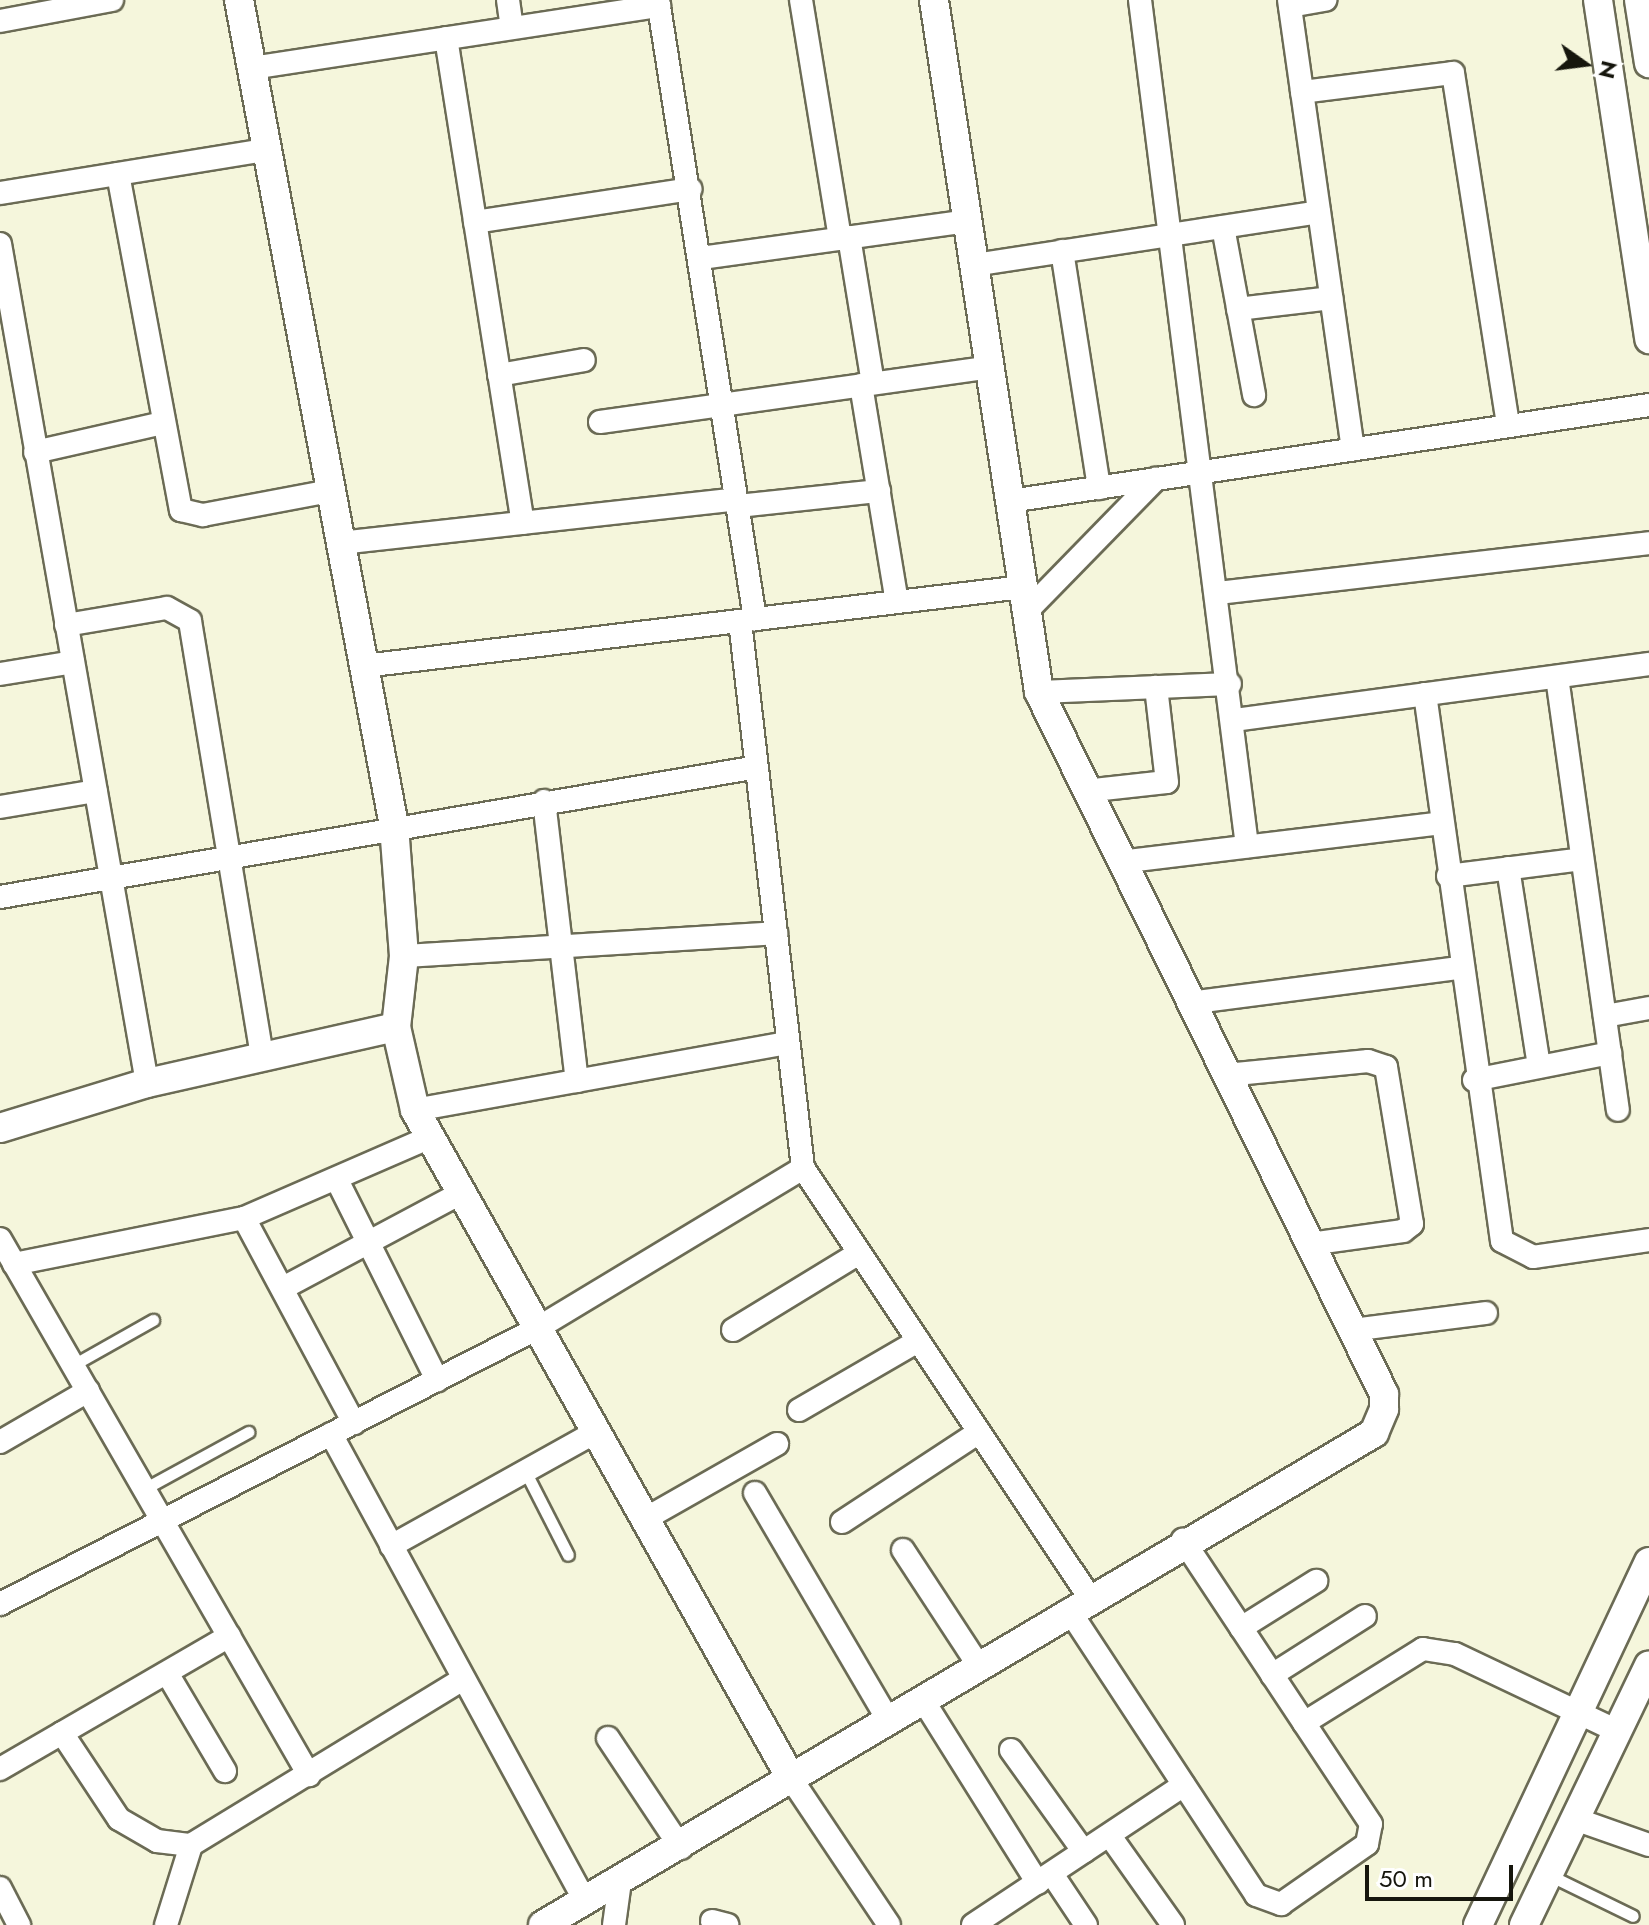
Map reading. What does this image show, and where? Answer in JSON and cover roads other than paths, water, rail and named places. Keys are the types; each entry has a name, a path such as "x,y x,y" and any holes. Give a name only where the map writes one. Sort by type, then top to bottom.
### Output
{"street":[{"path":"0,21 109,0"},
{"path":"239,0 394,826 404,956 396,1027 415,1110 792,1780 889,1925"},
{"path":"508,0 512,28"},
{"path":"801,0 845,238 897,602"},
{"path":"543,1925 681,1848 1183,1540 1374,1433 1384,1394 1189,1003 1039,692 934,0"},
{"path":"1140,0 1235,720 1247,846"},
{"path":"1325,0 1289,3 1353,449"},
{"path":"1598,0 1649,339"},
{"path":"252,68 658,3 738,503 757,767 803,1168 979,1432 1184,1785 1256,1895 1281,1904 1372,1834 1304,1723 1183,1540"},
{"path":"1643,11 1649,63"},
{"path":"446,38 523,523"},
{"path":"1302,92 1453,73 1508,425"},
{"path":"0,193 266,150"},
{"path":"118,174 176,500 192,515 330,491"},
{"path":"475,222 690,189"},
{"path":"974,265 1319,212"},
{"path":"701,258 967,221"},
{"path":"1223,227 1254,395"},
{"path":"0,244 8,357 35,452 147,1083"},
{"path":"1062,251 1099,488"},
{"path":"1238,309 1331,298"},
{"path":"499,375 584,360"},
{"path":"600,422 989,367"},
{"path":"1010,501 1649,405"},
{"path":"35,452 163,423"},
{"path":"364,666 897,602 1025,599 1156,479"},
{"path":"340,543 879,491"},
{"path":"1218,593 1649,543"},
{"path":"66,625 167,608 190,621 262,1058"},
{"path":"0,674 73,662"},
{"path":"1235,720 1649,664"},
{"path":"1557,677 1618,1110"},
{"path":"1039,692 1230,684"},
{"path":"1085,791 1167,782 1156,687"},
{"path":"1425,694 1474,1080 1498,1226 1510,1249 1533,1257 1649,1240"},
{"path":"0,897 228,854 757,767"},
{"path":"0,807 96,791"},
{"path":"544,801 577,1081"},
{"path":"1120,862 1442,823"},
{"path":"1448,876 1582,859"},
{"path":"1508,868 1539,1067"},
{"path":"404,956 776,933"},
{"path":"1189,1003 1460,968"},
{"path":"1605,1016 1649,1008"},
{"path":"0,1128 147,1083 396,1027"},
{"path":"415,1110 788,1043"},
{"path":"1474,1080 1610,1053"},
{"path":"1226,1075 1368,1061 1386,1067 1412,1224 1403,1231 1309,1244"},
{"path":"14,1264 244,1218 430,1137"},
{"path":"0,1604 538,1328 803,1168"},
{"path":"337,1180 437,1380"},
{"path":"283,1288 461,1193"},
{"path":"244,1218 354,1423"},
{"path":"0,1239 309,1775"},
{"path":"733,1330 859,1253"},
{"path":"1352,1330 1486,1313"},
{"path":"799,1410 918,1341"},
{"path":"0,1442 88,1391"},
{"path":"391,1546 596,1432"},
{"path":"842,1522 979,1432"},
{"path":"331,1434 585,1901"},
{"path":"645,1519 777,1444"},
{"path":"755,1493 889,1721"},
{"path":"903,1550 979,1666"},
{"path":"1478,1925 1649,1562"},
{"path":"1241,1628 1316,1581"},
{"path":"1272,1675 1365,1616"},
{"path":"0,1769 229,1636"},
{"path":"1304,1723 1423,1649 1455,1654 1617,1731"},
{"path":"1524,1925 1649,1665"},
{"path":"167,1673 225,1771"},
{"path":"62,1733 119,1819 157,1841 191,1845 463,1679"},
{"path":"923,1700 1045,1878 1086,1925"},
{"path":"608,1738 681,1848"},
{"path":"1011,1750 1084,1852"},
{"path":"973,1925 997,1919 1045,1878 1184,1785"},
{"path":"1575,1819 1649,1845"},
{"path":"1110,1836 1173,1925"},
{"path":"166,1925 191,1845"},
{"path":"614,1925 620,1881"},
{"path":"0,1888 19,1925"}],"lane":[{"path":"73,1365 153,1320"},
{"path":"144,1489 248,1432"},
{"path":"525,1471 568,1555"},
{"path":"1549,1874 1633,1916"}]}
